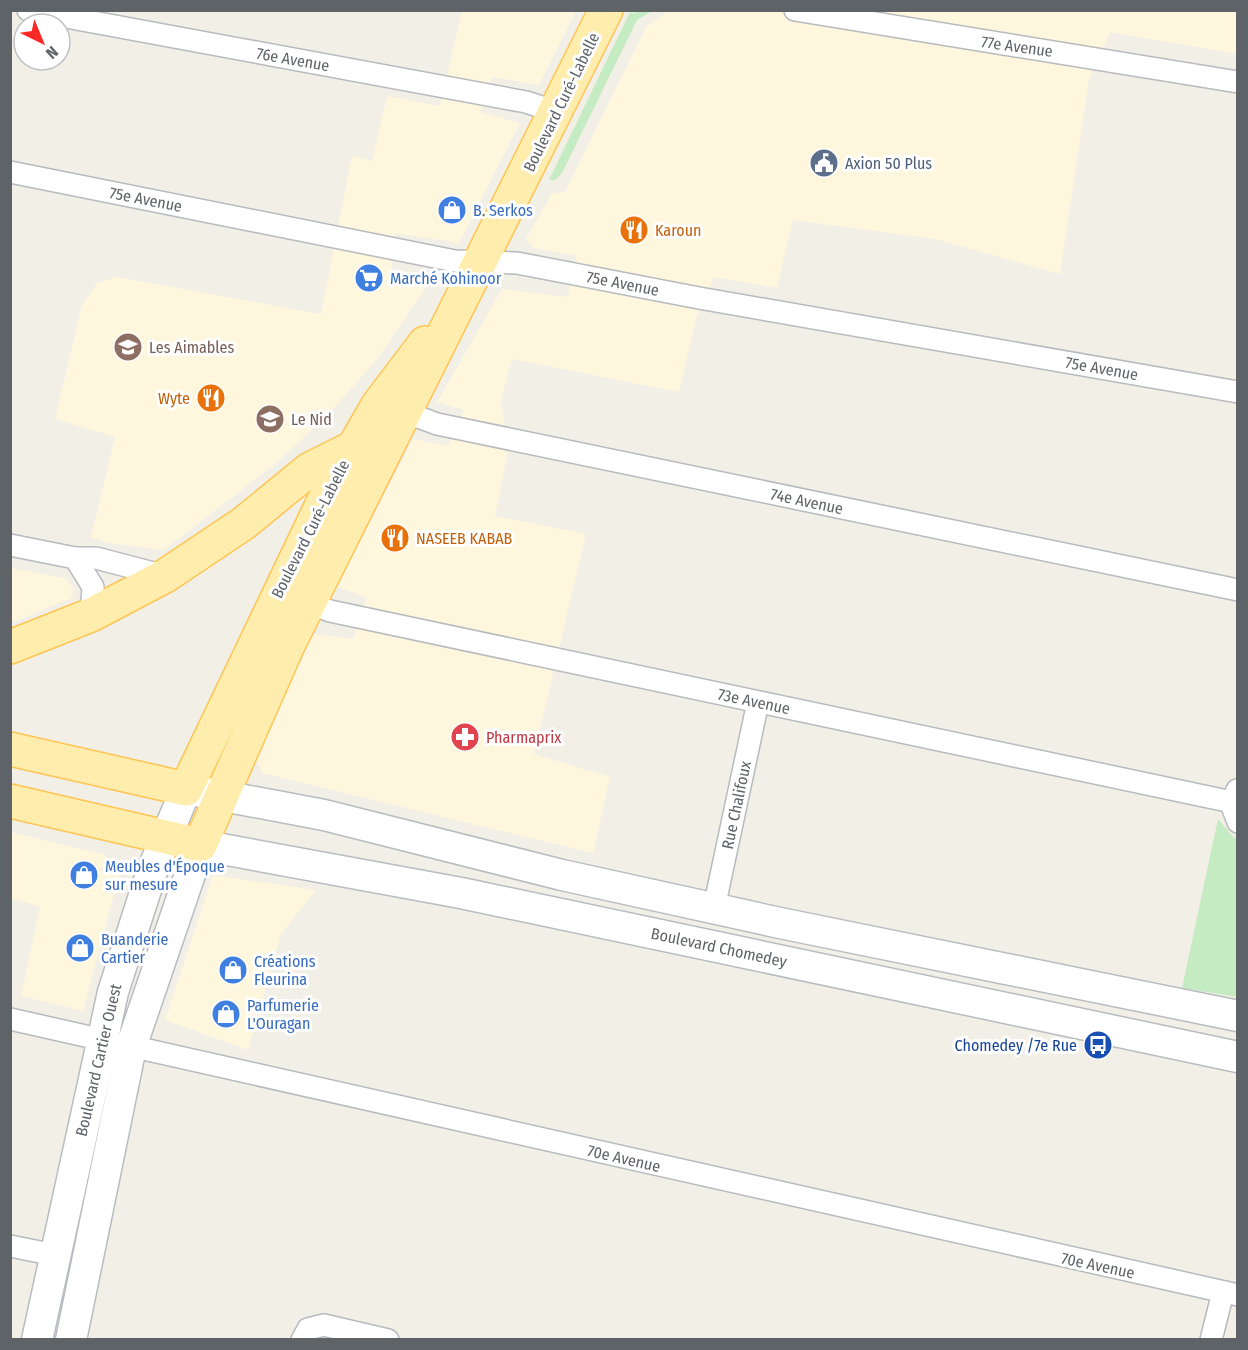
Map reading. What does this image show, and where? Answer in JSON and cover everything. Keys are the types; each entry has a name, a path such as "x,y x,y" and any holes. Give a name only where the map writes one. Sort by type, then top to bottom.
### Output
{"main road":[{"name":"Boulevard Curé-Labelle","path":"200,845 220,795 309,603 393,408 473,276 606,10"},
{"name":"Boulevard Curé-Labelle","path":"186,789 279,590 351,448 393,408"},
{"path":"10,647 91,615 165,576 235,530 310,469 351,448"},
{"path":"10,749 186,789"},
{"path":"10,801 200,845"}],"street":[{"name":"76e Avenue","path":"28,10 526,102 557,112"},
{"name":"77e Avenue","path":"795,10 1238,82"},
{"name":"75e Avenue","path":"10,172 455,261 473,276 527,265 711,300 1238,392"},
{"name":"74e Avenue","path":"393,408 437,424 1238,590"},
{"path":"10,545 75,558 96,558 165,576"},
{"path":"75,558 93,587 91,615"},
{"name":"73e Avenue","path":"279,590 330,611 1236,804"},
{"name":"Rue Chalifoux","path":"714,908 758,702"},
{"path":"186,789 324,815 562,875 714,908 1100,990 1238,1016"},
{"name":"Boulevard Cartier Ouest","path":"37,1340 102,1040 121,965 165,836 186,789"},
{"name":"Boulevard Cartier Ouest","path":"71,1340 131,1047 200,845"},
{"name":"Boulevard Chomedey","path":"200,845 483,898 1238,1057"},
{"name":"70e Avenue","path":"10,1019 1230,1293"},
{"path":"10,1245 55,1255"},
{"path":"1211,1340 1230,1293"},
{"path":"302,1340 308,1329 324,1325 388,1340"}],"shaded area":[{"path":"669,10 1237,11 1237,54 1110,32 1089,79 1060,274 935,239 793,220 777,288 714,277 696,319 679,392 512,359 501,400 508,451 495,516 586,534 534,754 610,777 593,853 262,773 256,758 313,634 353,639 367,597 337,587 413,439 448,446 464,410 437,402 502,289 568,297 576,256 534,248 526,239 552,193 565,192 646,27"},
{"path":"462,11 576,11 539,85 492,77 480,112 520,123 459,243 395,233 392,269 433,277 379,357 328,415 275,464 164,550 109,543 91,537 115,437 55,419 82,305 97,283 116,277 321,314 352,156 372,161 387,96 440,106"},
{"path":"10,568 65,578 74,589 72,598 11,623"},
{"path":"10,832 106,855 120,872 83,1011 21,996 40,907 11,898"},
{"path":"213,875 316,890 281,934 248,1050 165,1020"}],"green space":[{"path":"637,11 652,11 637,20 562,173 555,180 549,180 630,12 635,14"},
{"path":"1218,819 1235,839 1237,836 1237,997 1182,988"}],"place":[{"name":"Axion 50 Plus","path":"824,163"},
{"name":"B. Serkos","path":"452,210"},
{"name":"Karoun","path":"634,230"},
{"name":"Marché Kohinoor","path":"369,278"},
{"name":"Les Aimables","path":"128,347"},
{"name":"Wyte","path":"211,398"},
{"name":"Le Nid","path":"270,419"},
{"name":"NASEEB KABAB","path":"395,538"},
{"name":"Pharmaprix","path":"465,737"},
{"name":"Meubles d'Époque sur mesure","path":"84,875"},
{"name":"Buanderie Cartier","path":"80,948"},
{"name":"Créations Fleurina","path":"233,970"},
{"name":"Parfumerie L'Ouragan","path":"226,1014"},
{"name":"Chomedey /7e Rue","path":"1098,1045"}]}
